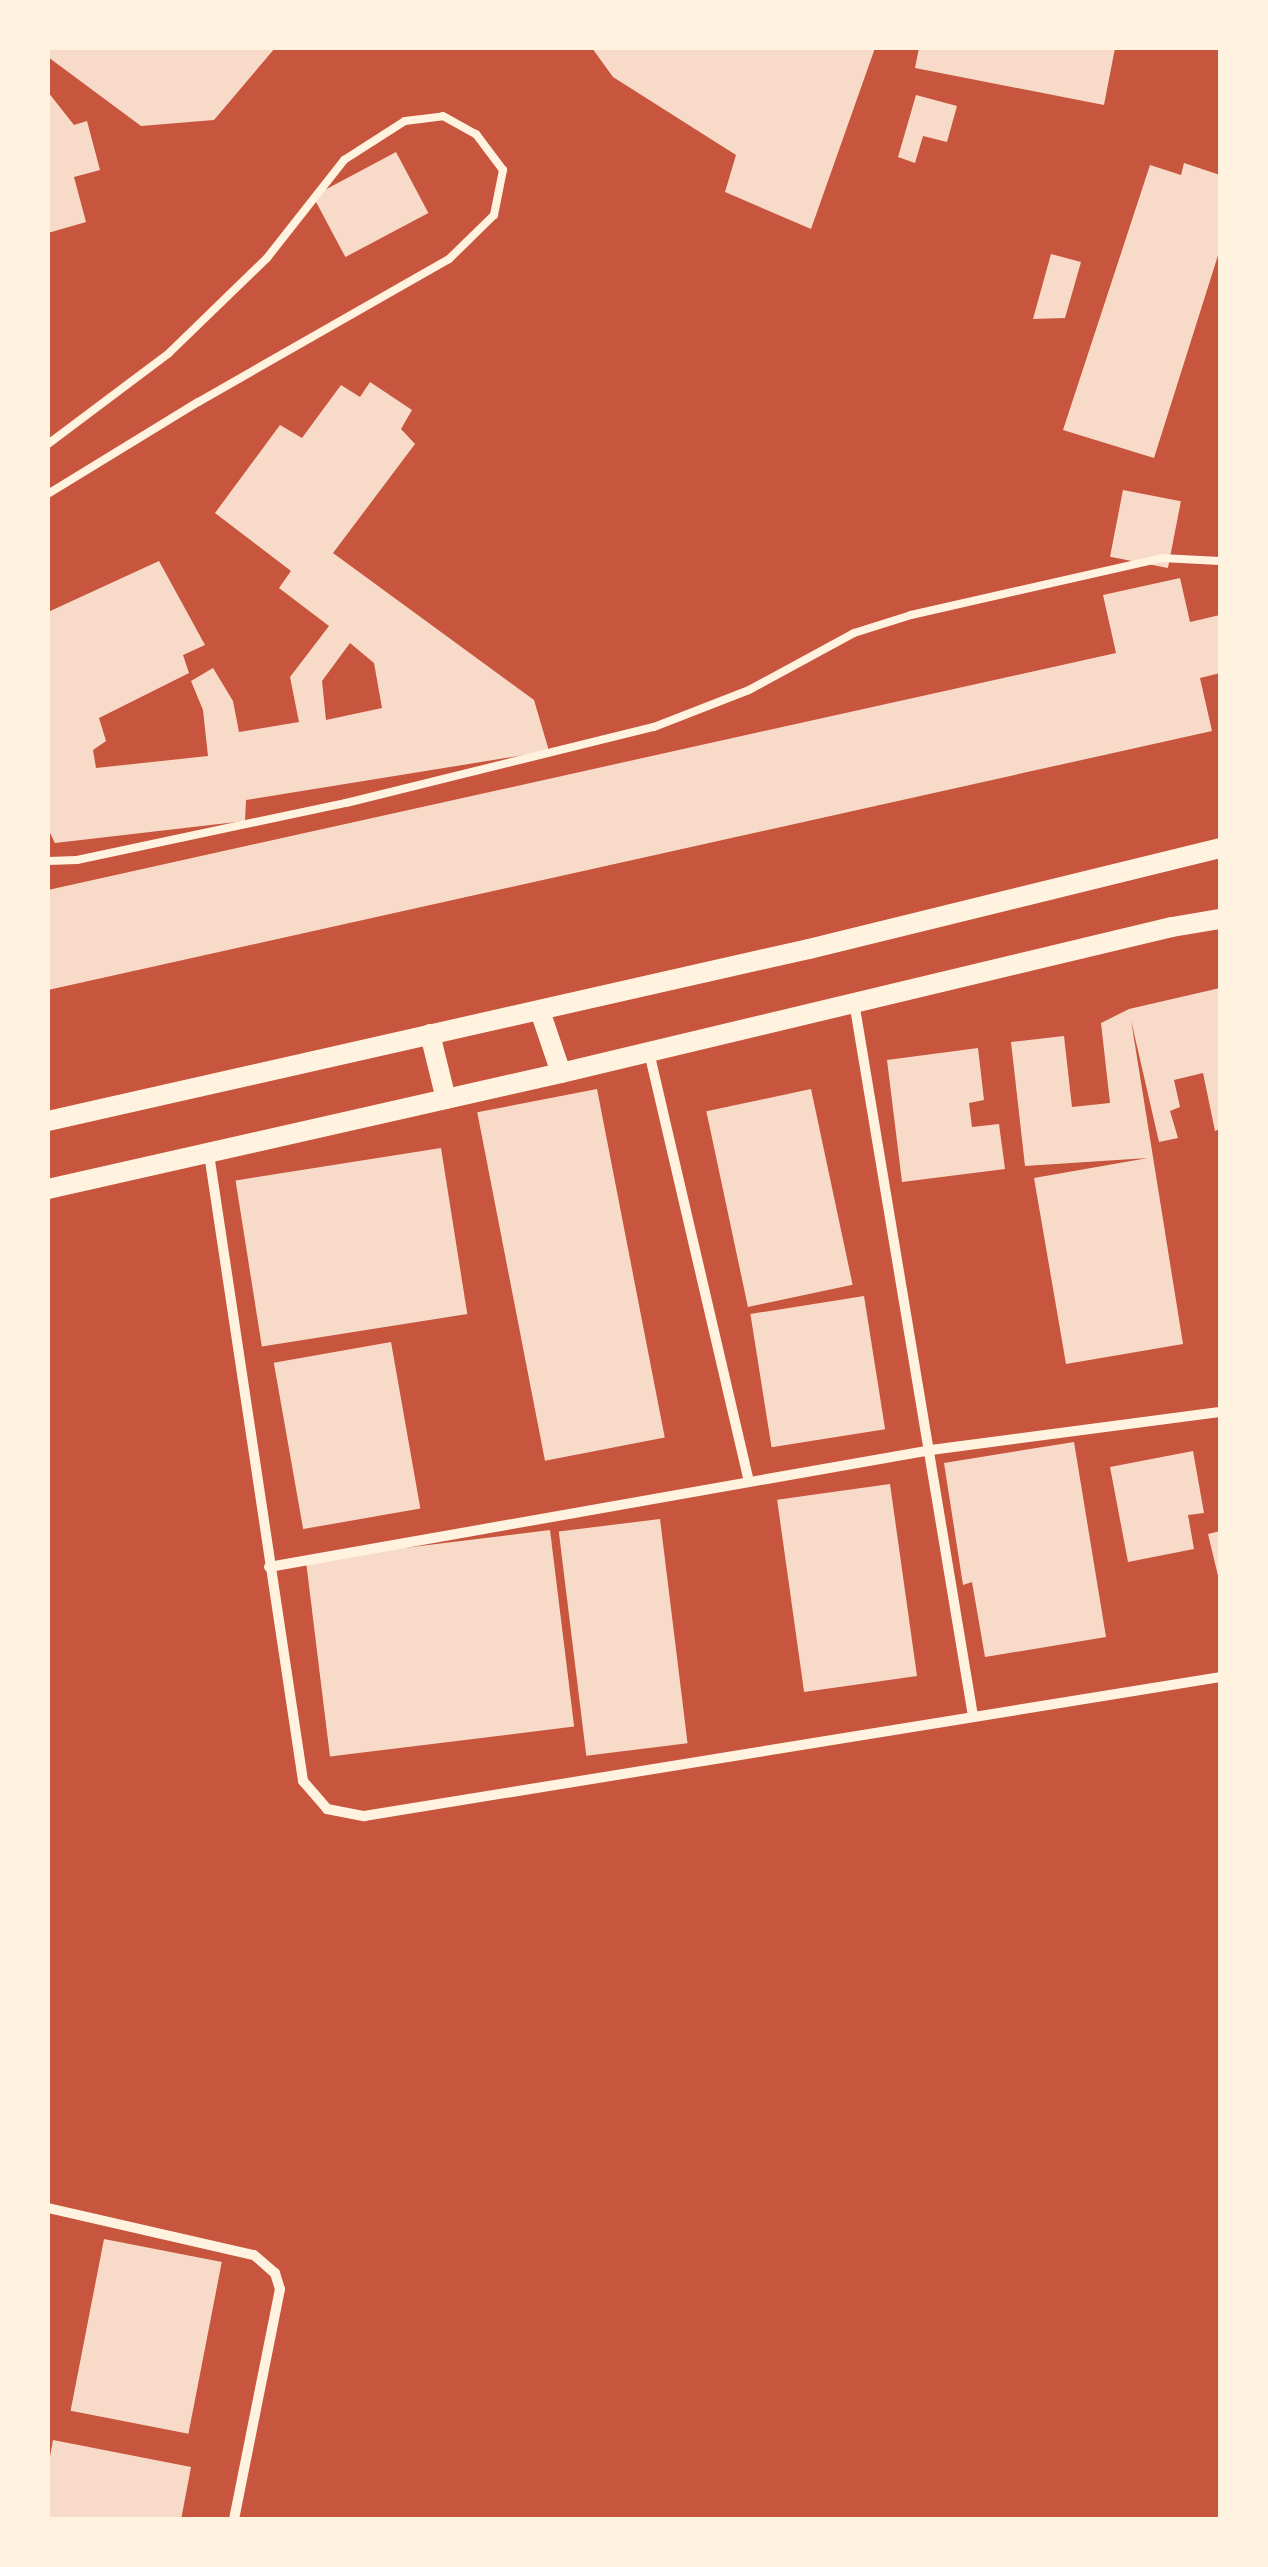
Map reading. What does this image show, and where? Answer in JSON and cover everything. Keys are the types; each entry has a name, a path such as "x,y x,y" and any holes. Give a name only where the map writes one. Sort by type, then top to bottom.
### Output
{"main road":[{"path":"48,1120 540,1011 1220,848"},
{"path":"48,1188 1220,919"},
{"path":"540,1011 562,1073"},
{"path":"430,1034 446,1099"}],"street":[{"path":"854,1002 973,1716"},
{"path":"649,1052 750,1482"},
{"path":"209,1154 303,1781 327,1810 364,1816 1220,1677"},
{"path":"269,1566 930,1450 1220,1412"},
{"path":"48,2209 254,2255 275,2273 280,2288 234,2520"}],"lane":[{"path":"48,444 169,353 267,258 344,160 405,121 443,116 476,134 504,170 494,214 449,259 198,402 51,492 48,479"},
{"path":"48,861 77,860 346,803 638,732 749,690 854,633 911,615 1161,558 1220,561"}],"building":[{"path":"48,48 275,48 214,120 141,126 48,57"},
{"path":"592,48 875,48 811,229 725,192 736,155 613,77"},
{"path":"919,48 1115,48 1104,105 915,68"},
{"path":"48,92 74,125 87,121 100,170 74,177 86,222 48,233"},
{"path":"916,95 957,106 947,142 923,136 915,163 898,157"},
{"path":"396,152 428,213 345,257 313,196"},
{"path":"1184,163 1220,175 1220,249 1154,458 1063,430 1150,165 1181,175"},
{"path":"1051,254 1081,262 1065,318 1033,319"},
{"path":"370,382 412,410 401,429 415,444 333,553 534,700 549,751 246,800 245,821 55,843 48,829 48,612 159,561 205,645 183,655 189,673 99,718 106,741 93,750 96,768 208,756 203,710 191,681 213,668 233,701 239,732 299,722 290,677 329,626 279,588 291,571 215,513 280,425 302,438 341,385 360,397","holes":["350,643 374,663 382,708 326,720 322,681"]},
{"path":"1123,490 1181,501 1168,568 1110,557"},
{"path":"1180,578 1190,622 1220,615 1220,673 1200,678 1212,731 48,990 48,890 1116,653 1103,595"},
{"path":"1220,988 1220,1129 1215,1131 1203,1073 1174,1080 1180,1107 1170,1111 1178,1138 1159,1142 1131,1020 1183,1344 1066,1364 1034,1178 1148,1158 1025,1166 1011,1042 1064,1036 1072,1107 1110,1103 1101,1023 1129,1009"},
{"path":"978,1048 984,1100 969,1103 972,1127 999,1124 1005,1169 902,1182 887,1060"},
{"path":"597,1089 665,1437 545,1461 477,1112"},
{"path":"811,1089 853,1285 748,1307 706,1111"},
{"path":"441,1148 467,1314 262,1346 236,1181"},
{"path":"864,1296 885,1429 772,1447 750,1314"},
{"path":"391,1342 420,1508 303,1529 274,1363"},
{"path":"1074,1442 1106,1637 985,1657 972,1582 963,1585 944,1463"},
{"path":"1193,1451 1204,1513 1188,1515 1194,1549 1128,1562 1110,1467"},
{"path":"890,1484 917,1676 804,1692 777,1500"},
{"path":"660,1519 688,1743 586,1756 559,1531"},
{"path":"550,1530 574,1727 330,1757 306,1560"},
{"path":"1220,1531 1220,1579 1219,1580 1208,1534"},
{"path":"104,2239 222,2262 188,2434 71,2411"},
{"path":"53,2440 191,2467 181,2520 48,2520 48,2468"}]}
